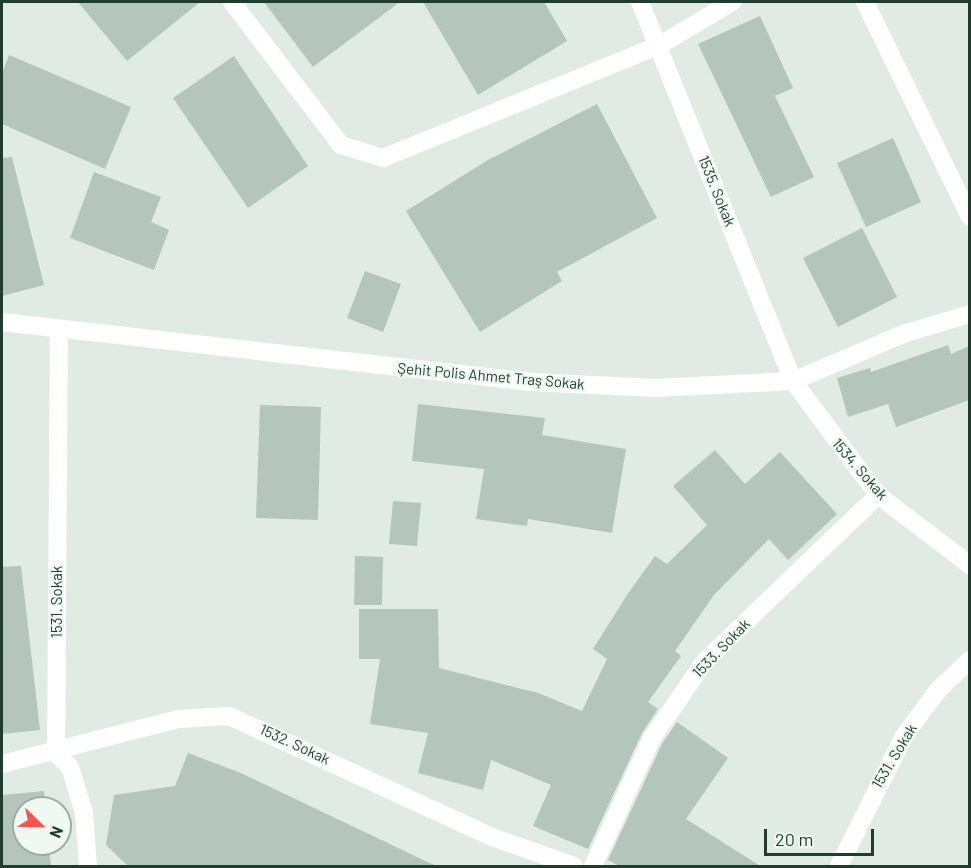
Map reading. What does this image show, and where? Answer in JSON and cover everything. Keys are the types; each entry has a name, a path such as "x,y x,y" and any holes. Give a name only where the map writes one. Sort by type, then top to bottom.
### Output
{"street":[{"path":"232,2 341,145 383,158 660,45 732,2"},
{"name":"1535. Sokak","path":"640,2 660,45 793,381"},
{"path":"865,2 969,217"},
{"name":"Şehit Polis Ahmet Traş Sokak","path":"2,322 531,382 656,388 793,381 903,334 969,314"},
{"name":"1531. Sokak","path":"56,754 59,329"},
{"name":"1534. Sokak","path":"793,381 878,495 969,566"},
{"name":"1533. Sokak","path":"593,867 652,738 698,670 878,495"},
{"name":"1531. Sokak","path":"839,867 904,736 938,690 969,660"},
{"name":"1532. Sokak","path":"2,764 56,754 178,719 229,716 551,864 574,867"},
{"path":"56,754 70,768 84,813 88,867"}],"building":[{"path":"78,2 200,2 127,61"},
{"path":"264,2 400,2 313,67"},
{"path":"423,2 544,2 567,41 478,95"},
{"path":"760,16 793,88 775,96 814,177 771,197 698,44"},
{"path":"9,55 131,107 105,169 2,124 2,73"},
{"path":"234,56 308,166 248,208 173,98"},
{"path":"597,104 657,218 557,272 562,281 480,332 406,211 488,160"},
{"path":"893,138 921,202 866,227 837,163"},
{"path":"12,157 44,285 2,296 2,158"},
{"path":"94,172 161,197 151,222 169,230 154,270 70,238"},
{"path":"862,228 897,297 838,327 803,258"},
{"path":"365,271 401,284 383,332 347,318"},
{"path":"948,345 951,354 969,346 969,400 896,427 888,404 848,417 837,378 870,368 871,372"},
{"path":"418,404 545,418 542,435 626,449 612,533 528,519 527,526 476,519 484,469 412,461"},
{"path":"260,405 321,407 318,520 256,518"},
{"path":"715,450 745,484 780,452 837,514 788,560 769,539 714,595 675,651 681,656 648,702 658,709 642,733 588,849 533,826 551,785 491,760 483,790 418,773 428,733 370,724 380,659 359,659 359,609 438,609 439,668 538,693 582,711 607,659 593,649 627,595 655,556 667,564 707,525 673,486"},
{"path":"393,501 421,503 417,546 389,544"},
{"path":"355,556 383,557 382,605 354,605"},
{"path":"21,566 40,730 2,734 2,567"},
{"path":"677,722 728,758 686,819 762,867 621,867 608,860 662,744"},
{"path":"188,753 241,773 438,867 129,867 106,845 114,795 175,786"},
{"path":"44,791 45,796 12,796 12,856 50,856 51,867 2,867 2,795"}]}
